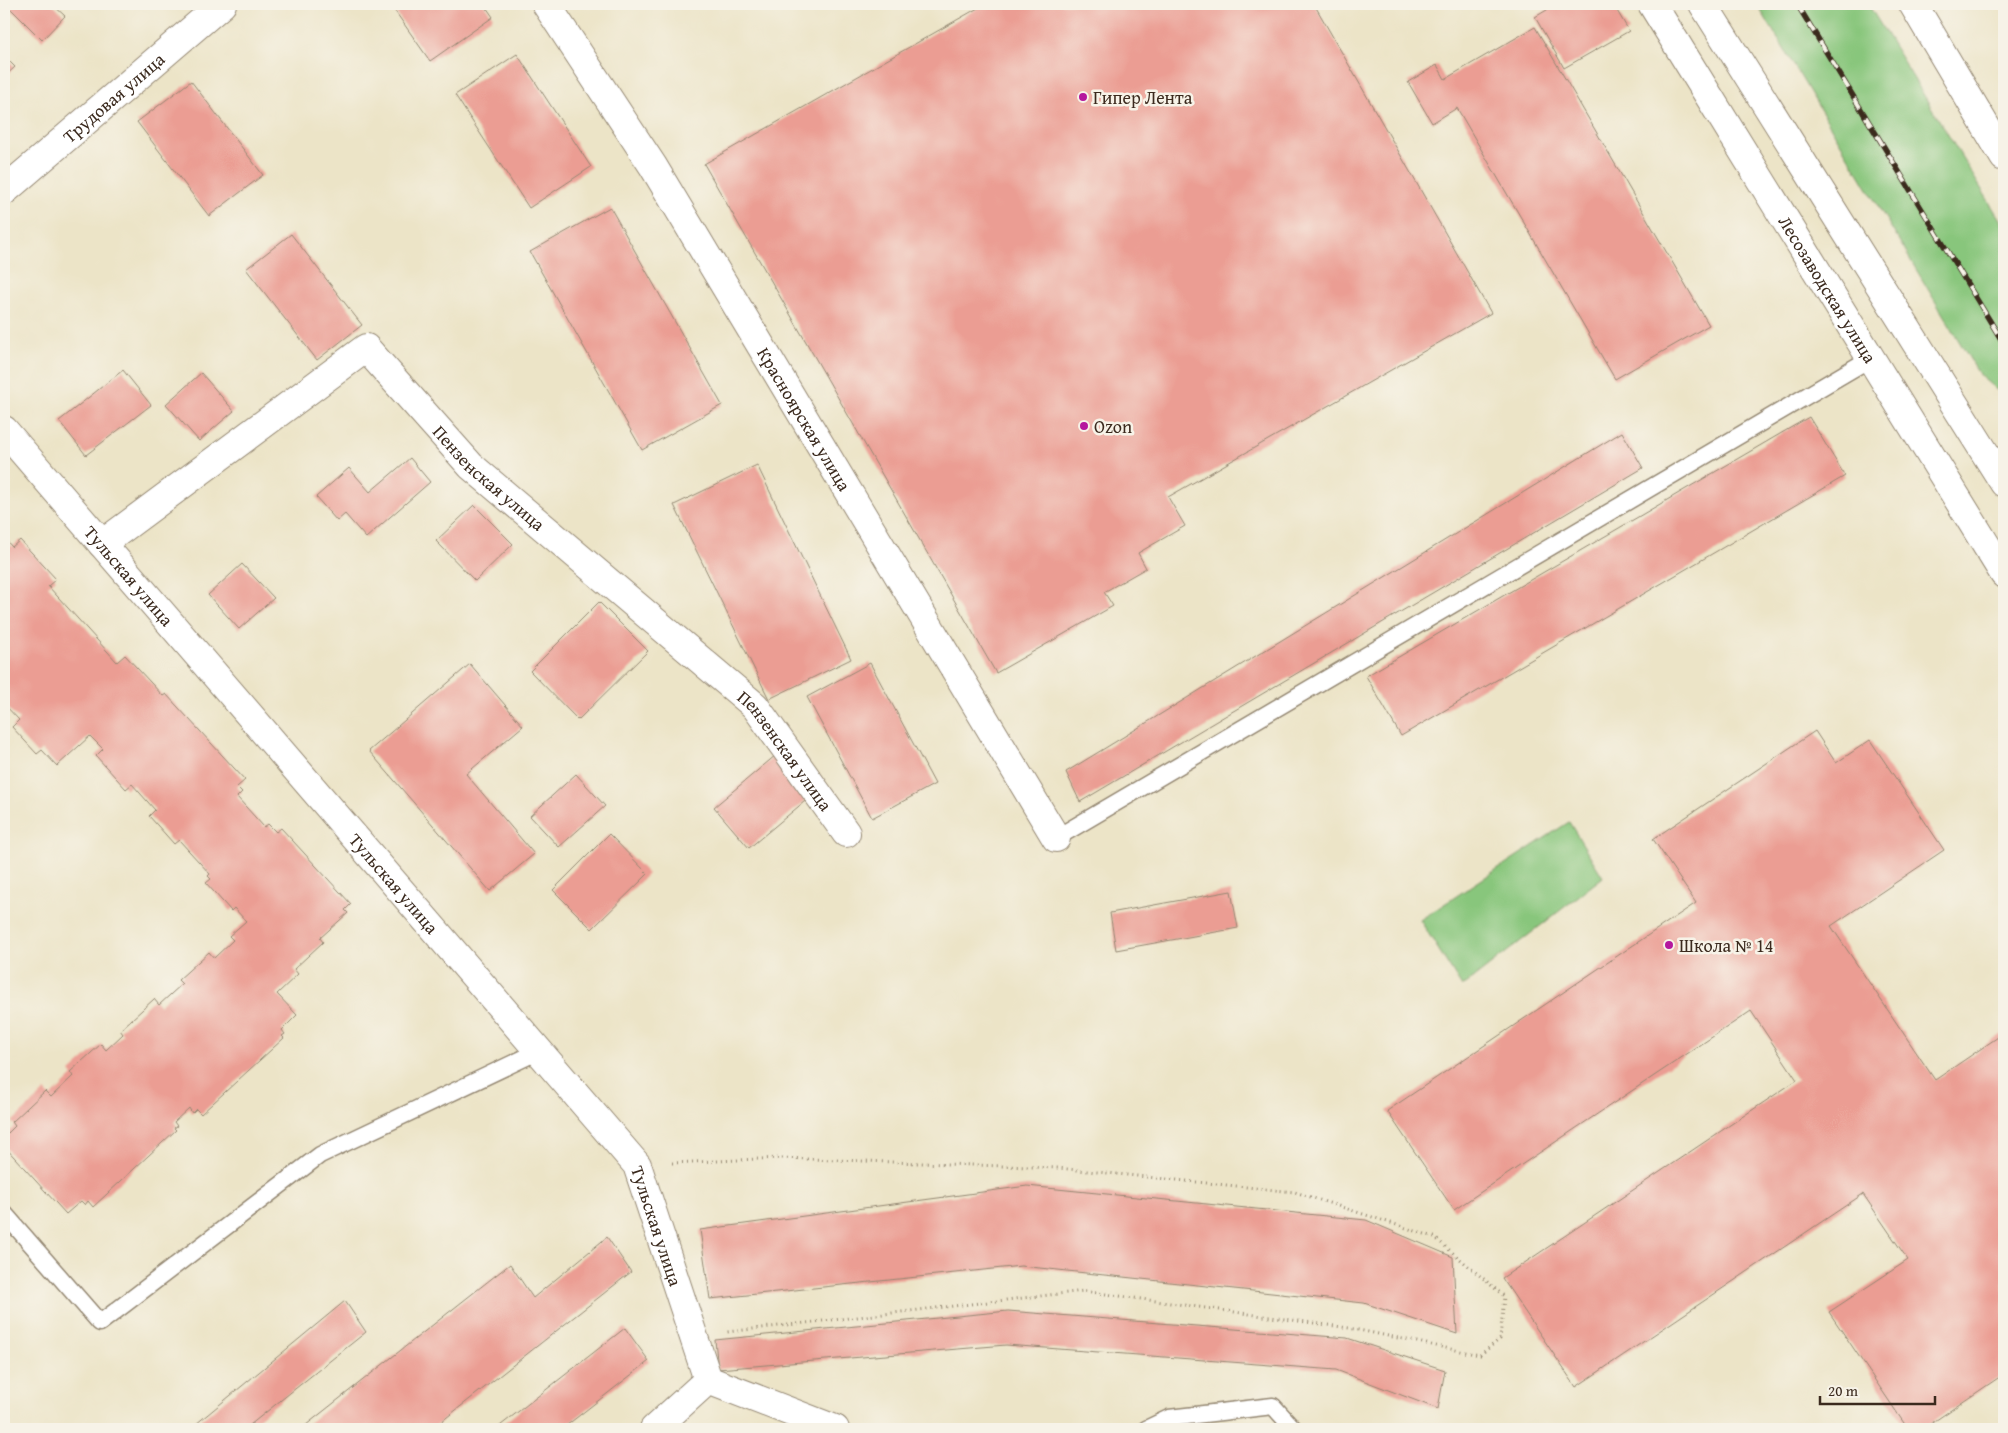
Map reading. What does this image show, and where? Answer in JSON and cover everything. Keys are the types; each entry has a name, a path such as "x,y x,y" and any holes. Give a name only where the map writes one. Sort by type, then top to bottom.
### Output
{"street":[{"name":"Трудовая улица","path":"4,191 222,4"},
{"name":"Красноярская улица","path":"546,4 653,166 1056,838"},
{"name":"Лесозаводская улица","path":"1652,4 2004,574"},
{"path":"1704,4 2004,483"},
{"path":"1913,4 2004,157"},
{"name":"Пензенская улица","path":"102,544 366,348 471,466 755,706 846,833"},
{"name":"Тульская улица","path":"4,430 637,1165 708,1380"},
{"path":"654,1429 708,1380 835,1429"}],"lane":[{"path":"1056,838 1872,358"},
{"path":"4,1212 100,1323 320,1155 539,1051"},
{"path":"1146,1429 1169,1418 1273,1406 1294,1429"}],"path":[{"path":"637,1165 781,1158 1058,1168 1295,1192 1434,1237 1504,1296 1500,1339 1480,1355 1349,1328 1084,1291 693,1335"}],"green space":[{"path":"1757,4 1868,4 2004,226 2004,396 1980,376"},
{"path":"1569,822 1603,877 1462,987 1420,920"}],"building":[{"path":"13,4 52,4 65,16 42,40 10,8"},
{"path":"390,4 484,4 493,17 430,61"},
{"path":"985,4 1314,4 1491,313 1168,497 1185,526 1138,553 1146,568 1104,592 1113,606 996,673 704,164"},
{"path":"1557,4 1613,4 1629,31 1564,68 1535,17"},
{"path":"1535,27 1709,325 1615,379 1457,108 1432,123 1408,82 1437,65 1445,79"},
{"path":"517,54 591,167 529,208 455,95"},
{"path":"4,56 15,67 4,77"},
{"path":"191,81 263,175 209,216 137,122"},
{"path":"610,207 722,405 642,450 530,252"},
{"path":"291,234 362,325 317,360 246,269"},
{"path":"123,370 151,405 86,455 59,421"},
{"path":"201,373 234,411 199,441 166,404"},
{"path":"1809,417 1845,476 1401,736 1366,676"},
{"path":"1622,432 1643,468 1080,802 1066,772"},
{"path":"410,458 430,482 366,538 345,514 337,521 316,497 349,468 370,492"},
{"path":"757,465 851,659 769,699 674,505"},
{"path":"474,505 513,544 475,581 436,541"},
{"path":"4,538 12,547 20,540 56,579 48,586 117,662 125,655 163,696 166,694 245,780 237,787 242,792 237,797 264,827 268,824 276,832 281,828 351,904 345,910 348,913 320,938 323,942 294,969 298,974 277,994 297,1015 282,1030 285,1034 282,1036 284,1038 201,1114 196,1109 192,1113 189,1108 174,1122 177,1126 174,1128 176,1130 93,1207 88,1201 85,1205 81,1201 66,1214 4,1146 4,1137 15,1126 12,1122 45,1091 51,1097 73,1076 70,1072 101,1044 106,1050 123,1034 120,1030 154,999 159,1005 182,984 178,980 209,952 214,958 233,940 229,936 246,921 234,908 231,911 206,883 211,879 208,876 210,874 179,840 174,844 149,816 155,810 132,784 126,789 96,756 103,749 90,736 57,766 42,750 37,754 12,727 19,720 4,704"},
{"path":"242,564 274,598 239,629 208,595"},
{"path":"599,602 648,651 578,720 530,671"},
{"path":"870,663 935,784 872,818 807,697"},
{"path":"470,664 523,726 466,774 534,854 490,891 369,751"},
{"path":"1815,731 1836,763 1870,740 1944,850 1831,926 1935,1080 2004,1033 2004,1374 1923,1429 1908,1429 1829,1312 1908,1260 1863,1194 1576,1387 1502,1278 1797,1080 1751,1011 1454,1210 1387,1111 1696,903 1653,839"},
{"path":"776,755 811,796 749,848 714,807"},
{"path":"576,774 605,806 559,847 530,816"},
{"path":"609,834 648,874 592,929 553,890"},
{"path":"1231,891 1238,928 1116,950 1110,913"},
{"path":"1027,1186 1366,1220 1453,1257 1457,1334 1364,1303 1021,1266 710,1299 700,1230"},
{"path":"607,1237 631,1272 432,1429 301,1429 510,1264 533,1298"},
{"path":"345,1301 366,1332 245,1429 190,1429"},
{"path":"1008,1311 1347,1338 1445,1370 1438,1409 1336,1370 1006,1345 718,1369 715,1340"},
{"path":"625,1328 649,1361 562,1429 496,1429"}],"railway":[{"path":"1797,4 2004,344"}],"place":[{"name":"Гипер Лента","path":"1083,97"},
{"name":"Ozon","path":"1084,426"},
{"name":"Школа № 14","path":"1669,945"}]}
